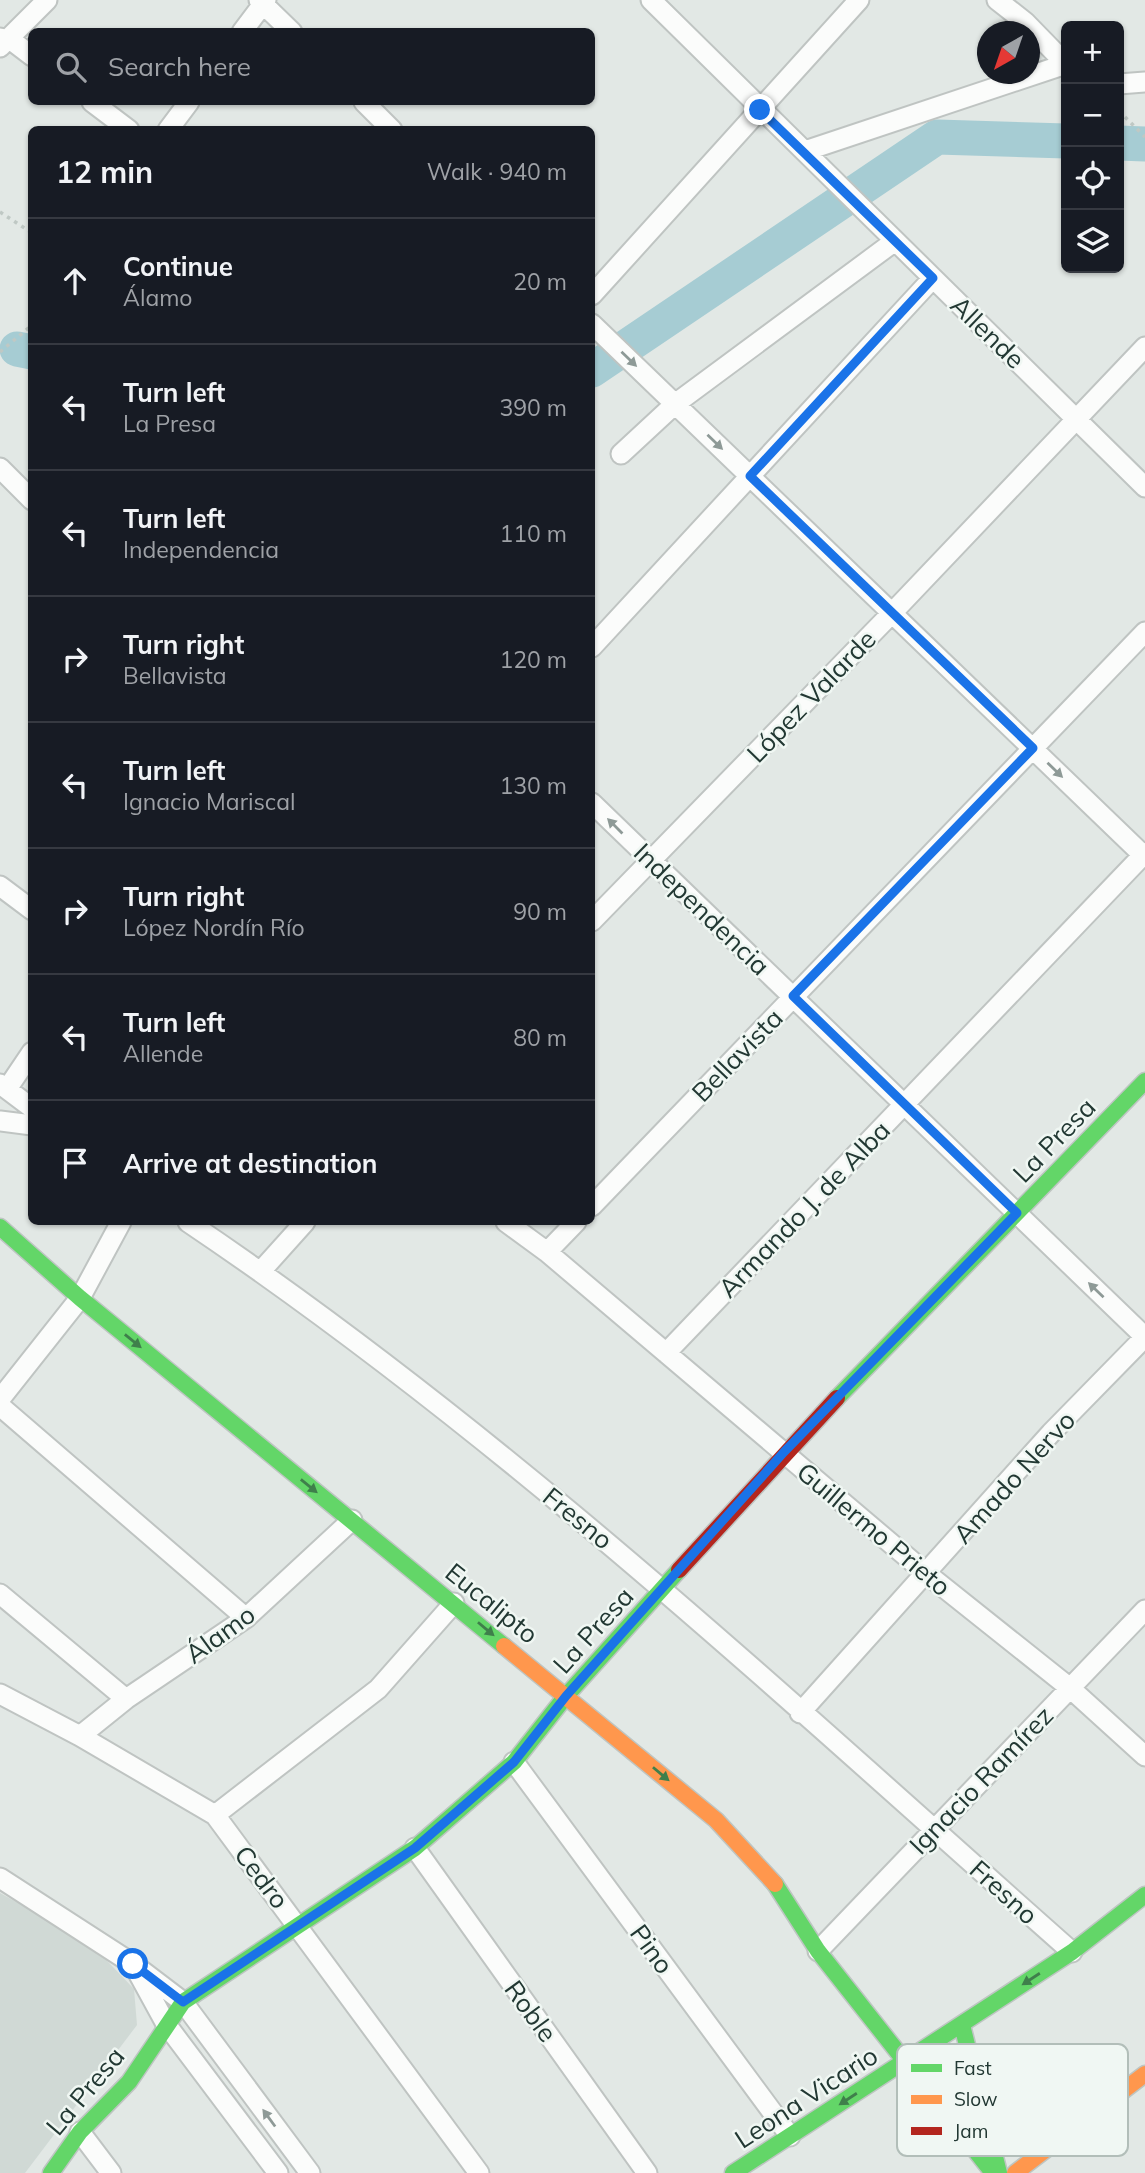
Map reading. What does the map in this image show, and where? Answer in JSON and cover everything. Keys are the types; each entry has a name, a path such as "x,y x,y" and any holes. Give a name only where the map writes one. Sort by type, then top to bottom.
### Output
{"street":[{"path":"28,54 4,42 47,0"},
{"name":"Allende","path":"651,0 1145,487"},
{"path":"595,292 859,0"},
{"path":"997,0 1025,22 1061,59"},
{"path":"245,28 263,1 288,28"},
{"path":"810,156 1061,66"},
{"path":"1124,84 1145,82"},
{"path":"96,105 124,126"},
{"path":"171,126 187,105"},
{"path":"366,105 388,126"},
{"path":"621,454 671,399 890,236"},
{"path":"595,644 933,278"},
{"path":"595,327 1144,855"},
{"name":"López Valarde","path":"595,918 892,613 1145,347"},
{"path":"0,468 28,496"},
{"name":"Bellavista","path":"595,1203 1145,632"},
{"name":"Independencia","path":"595,806 1145,1337"},
{"name":"Armando J. de Alba","path":"666,1353 1144,855"},
{"path":"0,886 28,907"},
{"path":"28,1057 3,1087 28,1105"},
{"name":"La Presa","path":"51,2173 80,2132 129,2082 183,2002 300,1927 415,1848 514,1762 566,1696 784,1452 1145,1081"},
{"path":"0,1121 28,1124"},
{"path":"0,1399 80,1298 119,1225"},
{"name":"Fresno","path":"192,1225 261,1271 450,1413 664,1588 800,1713 1072,1952"},
{"path":"261,1271 302,1225"},
{"name":"Guillermo Prieto","path":"510,1225 547,1252 927,1574 1070,1688 1145,1756"},
{"path":"547,1252 573,1225"},
{"name":"Eucalipto","path":"0,1227 80,1298 716,1820 767,1872 818,1951 897,2051"},
{"name":"Amado Nervo","path":"800,1713 1051,1433 1145,1337"},
{"path":"0,1406 246,1618"},
{"name":"Álamo","path":"80,1736 126,1699 246,1618 352,1520"},
{"path":"0,1594 126,1699"},
{"path":"215,1815 378,1689 454,1603"},
{"name":"Ignacio Ramírez","path":"818,1951 1145,1609"},
{"name":"Cedro","path":"0,1694 80,1736 215,1815 479,2173"},
{"name":"Pino","path":"514,1762 790,2136"},
{"name":"Roble","path":"415,1848 647,2173"},
{"path":"0,1878 133,1964 183,2002 310,2173"},
{"name":"Leona Vicario","path":"933,2044 1072,1952 1145,1895"},
{"path":"133,1964 166,2024 278,2173"},
{"path":"962,2025 967,2044"},
{"name":"Leona Vicario","path":"733,2173 897,2068"},
{"path":"1128,2087 1145,2074"},
{"path":"80,2132 111,2173"},
{"name":"Eucalipto","path":"980,2156 993,2173"},
{"path":"995,2156 999,2173"},
{"path":"1015,2173 1037,2156"}],"path":[{"path":"1124,116 1145,137"},
{"path":"0,212 28,230"},
{"path":"0,352 28,328"}],"shaded area":[{"path":"0,1893 90,1943 134,1989 137,2025 25,2173 0,2173"}],"waterway":[{"path":"595,368 937,137 1061,141"},
{"path":"1124,143 1145,144"},
{"path":"17,349 28,351"}],"traffic: fast":[{"path":"837,1398 1145,1081"},
{"path":"0,1227 80,1298 504,1646"},
{"path":"51,2173 80,2132 129,2082 183,2002 415,1848 514,1762 566,1696 679,1570"},
{"path":"775,1884 818,1951 897,2051"},
{"path":"931,2044 1072,1952 1145,1895"},
{"path":"962,2025 967,2044"},
{"path":"733,2173 897,2066"},
{"path":"980,2156 993,2173"},
{"path":"995,2156 999,2173"}],"traffic: slow":[{"path":"504,1646 716,1820 775,1884"},
{"path":"1128,2087 1145,2074"},
{"path":"1015,2173 1037,2156"}],"traffic: jam":[{"path":"679,1570 837,1398"}],"route":[{"path":"133,1964 183,2002 300,1927 415,1848 484,1790 514,1762 566,1696 784,1452 1017,1213 793,996 1033,748 750,476 933,278 760,110"}]}
